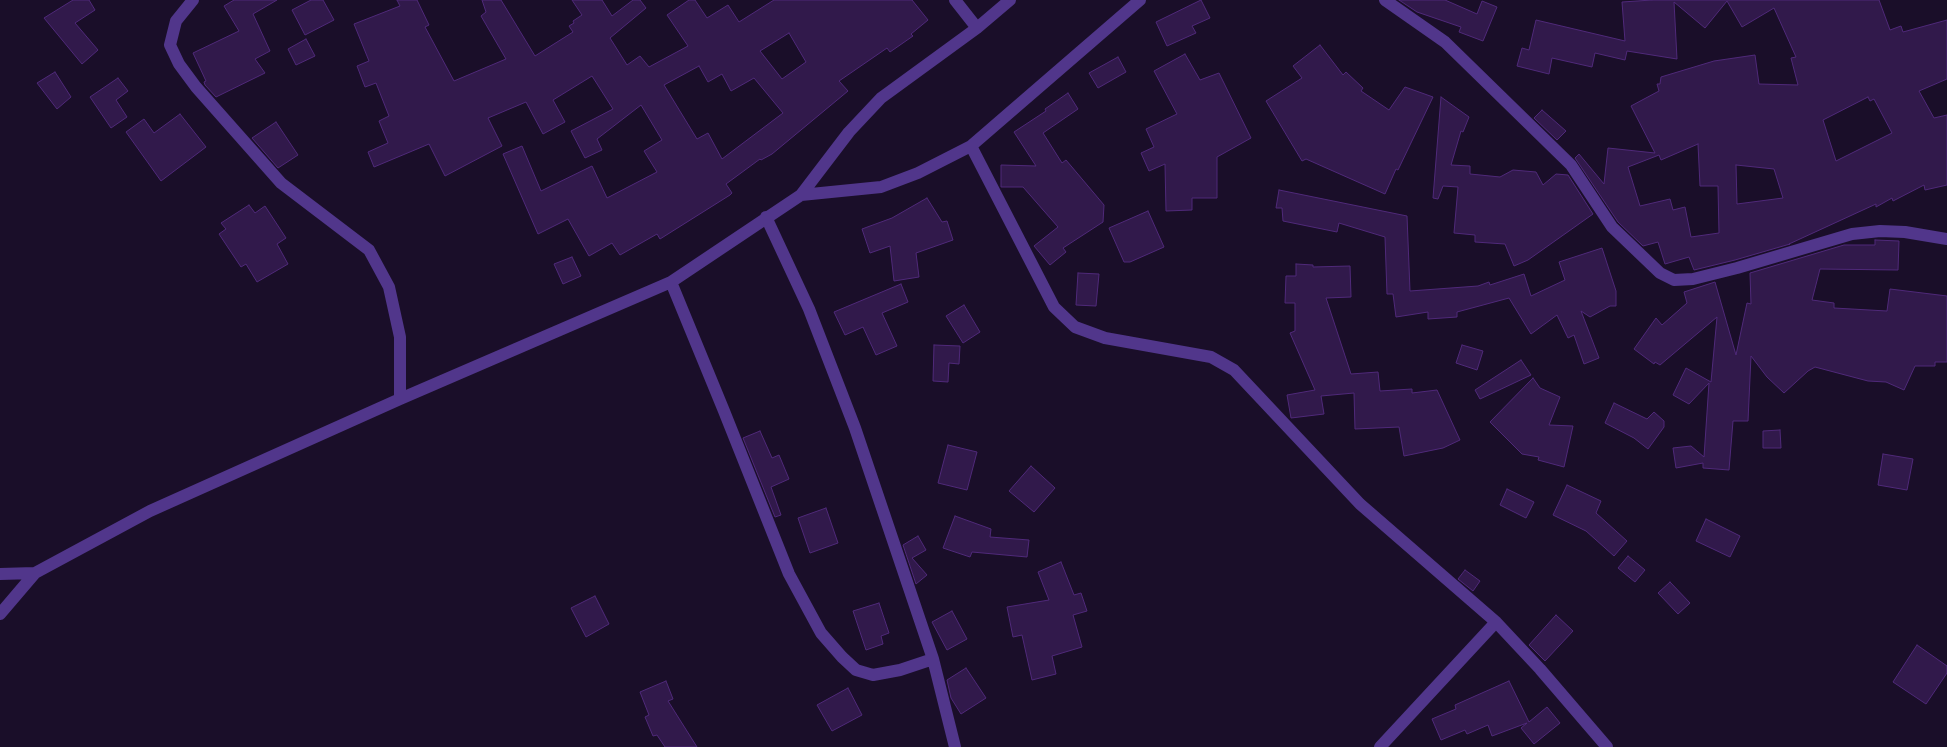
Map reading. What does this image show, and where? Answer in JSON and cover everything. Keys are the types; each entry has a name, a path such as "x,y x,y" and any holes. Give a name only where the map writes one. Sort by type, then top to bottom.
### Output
{"street":[{"path":"193,0 176,20 170,45 179,64 196,87 281,183 369,250 389,287 400,337 400,399"},
{"path":"955,0 977,28"},
{"path":"0,614 35,573 150,511 400,399 671,282 801,195 849,132 881,98 977,28 1010,0"},
{"path":"801,195 881,187 918,173 971,146 1140,0"},
{"path":"1385,0 1445,42 1571,165 1612,227 1660,273 1674,280 1693,279 1737,268 1852,234 1880,231 1905,232 1947,239"},
{"path":"971,146 1054,307 1075,327 1105,338 1210,356 1234,370 1360,504 1496,622 1540,669 1607,747"},
{"path":"766,217 809,309 855,428 933,659 955,747"},
{"path":"671,282 788,574 821,633 856,670 872,675 900,670 933,659"},
{"path":"0,574 35,573"},
{"path":"1380,747 1496,622"}],"building":[{"path":"73,0 89,0 95,10 75,23 98,50 82,64 44,18"},
{"path":"234,0 277,0 253,14 270,51 255,59 265,73 216,97 205,85 204,82 206,81 193,53 239,31 224,6"},
{"path":"311,0 323,0 334,20 305,35 292,10"},
{"path":"397,0 417,0 429,25 425,27 454,81 506,59 481,16 486,12 482,0 501,0 535,56 573,32 569,26 582,15 572,0 602,0 612,16 633,0 640,0 646,8 610,38 627,65 640,56 649,67 688,46 667,15 689,0 695,0 707,18 728,5 739,22 774,0 912,0 928,20 911,34 913,36 890,52 887,48 839,81 848,91 772,154 760,159 726,184 732,193 730,195 660,239 657,234 620,255 612,243 589,256 568,219 538,234 503,154 522,146 541,191 592,166 607,198 657,172 644,151 662,140 641,105 597,139 602,150 585,158 571,131 613,109 592,76 553,100 565,122 543,134 526,102 488,118 502,146 445,176 429,144 374,167 368,152 388,143 379,121 389,116 376,83 365,87 357,66 369,61 354,24 400,6","holes":["789,33 806,62 782,79 760,51","699,66 708,82 722,74 731,91 754,78 783,113 722,159 708,133 697,139 664,85"]},
{"path":"1201,0 1210,18 1192,26 1196,33 1167,46 1156,22"},
{"path":"1399,0 1445,0 1477,14 1482,1 1497,7 1483,41 1459,32 1461,27 1417,12"},
{"path":"1652,0 1879,0 1890,30 1901,26 1903,32 1947,20 1947,79 1919,91 1934,118 1947,115 1947,185 1925,190 1924,185 1893,201 1892,198 1876,207 1876,204 1790,244 1735,260 1694,270 1689,257 1665,264 1658,242 1643,246 1618,222 1575,158 1579,154 1604,184 1608,148 1655,153 1631,106 1659,91 1657,84 1660,84 1661,77 1714,61 1755,55 1759,84 1798,85 1791,58 1796,57 1774,8 1742,27 1727,1 1705,28 1674,2 1677,59 1627,51 1625,60 1595,53 1592,67 1552,58 1549,74 1517,66 1522,48 1529,50 1536,20 1625,41 1622,2","holes":["1868,97 1870,101 1874,99 1892,133 1836,161 1823,120","1698,144 1700,186 1718,186 1719,233 1691,237 1685,207 1673,210 1670,199 1640,206 1628,167 1659,155 1661,160","1736,165 1774,169 1783,198 1737,204"]},
{"path":"306,39 315,56 296,65 288,49"},
{"path":"1320,45 1343,75 1346,72 1363,88 1361,91 1389,110 1405,87 1433,97 1385,194 1306,159 1302,161 1266,101 1302,78 1293,66"},
{"path":"1185,54 1200,80 1219,73 1251,138 1217,157 1217,198 1192,198 1192,210 1166,211 1165,164 1149,171 1141,153 1154,147 1146,129 1177,114 1154,71"},
{"path":"1118,57 1126,72 1098,88 1089,73"},
{"path":"55,72 71,97 57,109 37,83"},
{"path":"118,78 128,91 116,100 127,117 111,128 90,97"},
{"path":"1068,93 1078,109 1043,133 1062,163 1066,160 1104,205 1103,222 1063,248 1066,252 1050,265 1034,246 1058,227 1023,187 1001,187 1001,165 1036,166 1014,132 1046,111 1045,109"},
{"path":"1441,97 1469,117 1463,132 1461,131 1451,165 1470,166 1470,174 1500,177 1513,170 1536,172 1543,185 1556,174 1568,175 1593,214 1528,260 1514,266 1505,244 1475,242 1475,235 1454,233 1458,187 1443,186 1438,199 1433,198"},
{"path":"1542,110 1566,131 1557,140 1534,118"},
{"path":"180,114 206,147 161,181 126,132 144,119 154,133"},
{"path":"276,122 298,155 278,168 252,138"},
{"path":"1279,190 1407,216 1410,291 1478,286 1489,282 1490,285 1524,274 1531,296 1565,280 1559,262 1602,248 1616,291 1616,306 1610,306 1590,317 1581,311 1599,358 1584,364 1574,335 1568,338 1557,315 1531,334 1509,298 1457,312 1457,317 1428,319 1428,312 1396,317 1393,294 1387,294 1385,237 1339,223 1337,232 1283,221 1282,208 1276,208"},
{"path":"927,198 942,222 947,221 953,240 916,253 919,277 894,281 890,246 870,253 862,229 892,218"},
{"path":"249,205 255,213 265,206 286,238 277,244 288,264 257,282 246,264 241,267 219,234 226,229 221,223"},
{"path":"1148,211 1164,247 1130,262 1124,262 1109,228"},
{"path":"1875,240 1899,241 1898,270 1820,269 1812,300 1834,303 1834,308 1887,311 1890,289 1947,296 1947,362 1935,362 1935,366 1915,366 1904,390 1886,382 1868,381 1815,367 1784,393 1767,377 1751,356 1748,421 1733,421 1729,470 1703,468 1703,463 1676,468 1673,448 1691,446 1704,457 1709,383 1689,404 1673,395 1686,368 1711,382 1717,317 1660,365 1655,362 1654,364 1634,349 1656,318 1662,325 1687,303 1684,292 1715,282 1736,355 1747,303 1751,304 1750,273 1844,245 1875,245"},
{"path":"572,257 581,276 563,284 554,264"},
{"path":"1296,264 1313,265 1313,267 1350,266 1351,297 1326,298 1351,374 1378,372 1380,391 1412,389 1412,393 1437,390 1460,440 1443,448 1404,456 1399,427 1355,429 1354,393 1321,396 1324,414 1291,418 1287,395 1315,390 1290,333 1295,331 1295,303 1285,303 1286,276 1296,276"},
{"path":"1078,273 1099,274 1096,306 1076,305"},
{"path":"901,284 908,302 882,313 897,346 876,355 863,327 845,335 834,312"},
{"path":"964,305 980,332 963,343 946,316"},
{"path":"934,345 960,346 959,364 949,363 948,382 933,381"},
{"path":"1462,345 1483,351 1477,370 1456,363"},
{"path":"1521,360 1531,375 1480,399 1475,390"},
{"path":"1533,378 1540,388 1560,397 1549,425 1573,426 1564,467 1538,460 1539,457 1522,454 1490,422"},
{"path":"1614,403 1647,419 1654,412 1664,421 1664,427 1648,449 1634,438 1605,423"},
{"path":"1780,430 1781,448 1763,448 1763,431"},
{"path":"760,431 772,458 779,455 789,479 771,487 781,515 775,517 743,438"},
{"path":"948,445 977,452 967,490 938,483"},
{"path":"1883,454 1913,459 1907,490 1878,485"},
{"path":"1031,466 1055,488 1034,512 1009,491"},
{"path":"1567,485 1601,501 1596,513 1627,541 1614,556 1586,531 1553,515"},
{"path":"1507,489 1534,502 1526,518 1500,505"},
{"path":"826,508 838,543 810,553 798,518"},
{"path":"955,516 991,529 990,537 1029,540 1027,557 972,552 970,557 943,548"},
{"path":"1706,519 1740,536 1730,557 1696,541"},
{"path":"918,536 926,550 912,558 927,575 916,584 903,545"},
{"path":"1628,556 1645,570 1635,582 1618,568"},
{"path":"1061,562 1074,595 1081,593 1087,611 1073,615 1082,647 1052,656 1056,674 1032,680 1022,635 1013,637 1007,607 1049,600 1038,572"},
{"path":"1465,570 1480,581 1473,591 1458,579"},
{"path":"1670,582 1690,603 1678,614 1658,593"},
{"path":"595,596 609,624 586,637 571,608"},
{"path":"879,603 889,633 881,636 883,644 866,650 853,611"},
{"path":"952,611 967,639 947,650 932,622"},
{"path":"1556,615 1573,631 1545,661 1529,645"},
{"path":"1917,645 1947,666 1947,673 1926,704 1893,682"},
{"path":"966,668 986,698 961,714 951,698 947,680"},
{"path":"666,681 673,699 668,701 697,747 665,747 657,735 653,736 645,717 649,715 640,692"},
{"path":"1509,681 1529,722 1547,707 1560,723 1534,744 1521,728 1527,723 1492,736 1488,725 1467,734 1465,730 1441,740 1432,719 1456,709 1455,705"},
{"path":"848,688 862,715 832,731 817,705"}]}
